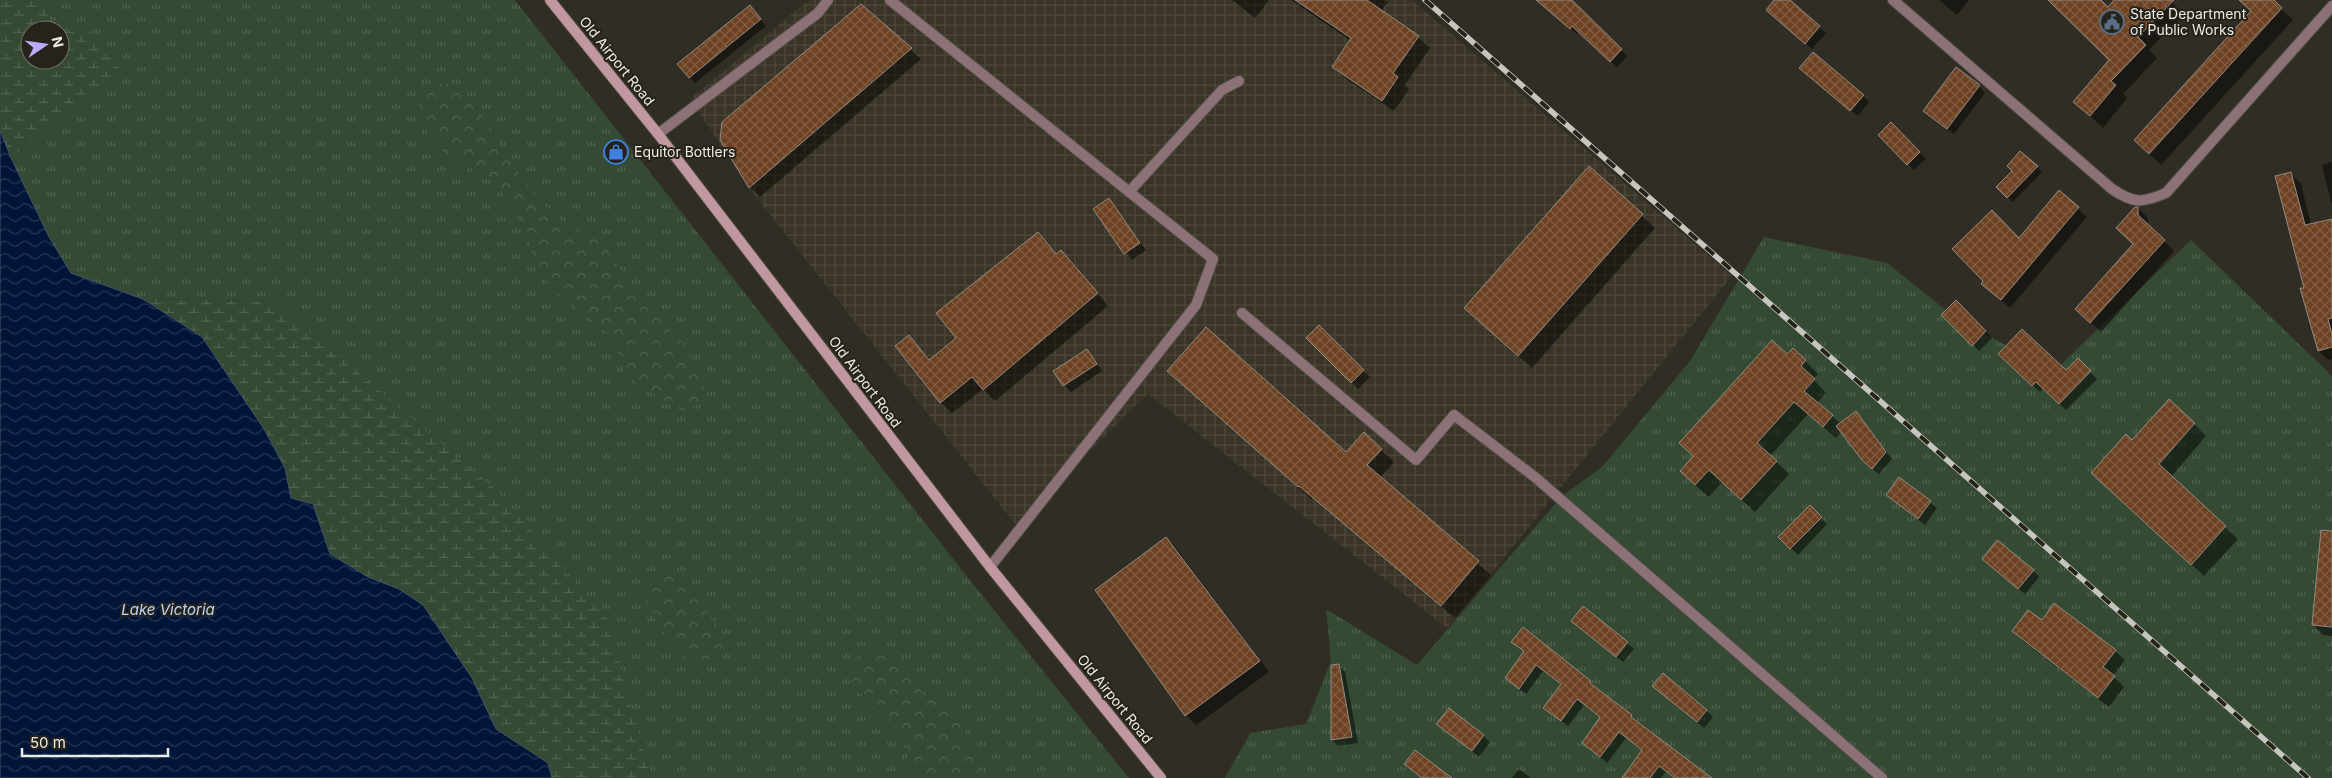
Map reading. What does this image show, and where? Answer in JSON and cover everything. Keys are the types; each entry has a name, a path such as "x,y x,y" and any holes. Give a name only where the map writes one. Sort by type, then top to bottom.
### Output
{"main road":[{"name":"Old Airport Road","path":"550,0 658,134 990,567 1161,778"}],"street":[{"path":"658,134 818,13 828,0"},
{"path":"890,0 1213,259 1196,305 990,567"},
{"path":"1894,0 2112,189 2128,200 2146,201 2166,193 2332,6"},
{"path":"1129,192 1222,90 1238,81"},
{"path":"1242,313 1416,460 1454,415 1536,478 1882,778"}],"shaded area":[{"path":"809,0 1412,0 1732,276 1447,628 1148,394 1015,524 749,188 690,99"}],"green space":[{"path":"0,0 43,0 49,20 20,20 20,70 70,70 70,31 88,28 98,45 123,72 11,158 0,130"},
{"path":"43,0 515,0 965,574 1129,778 651,778 607,618 275,301 143,299 71,273 49,237 11,158 122,72 98,45 88,29 70,31 70,20 49,20"},
{"path":"418,84 448,84 474,102 510,161 539,200 566,225 598,237 647,306 688,349 708,399 683,412 626,376 612,336 558,294 538,273 525,230 497,183 444,153 421,123"},
{"path":"1764,237 1887,263 1957,319 2054,371 2191,240 2332,376 2332,778 1225,778 1250,733 1306,724 1331,661 1326,609 1417,665 1561,497 1602,467 1690,361"},
{"path":"143,299 275,301 495,489 607,618 651,778 552,778 547,763 496,729 472,678 423,605 399,589 368,577 330,554 313,504 291,498 285,468 264,429 202,337"},
{"path":"674,573 705,608 728,642 712,658 689,665 658,625 639,586"},
{"path":"876,652 899,654 925,697 954,708 970,720 962,741 982,768 998,778 938,778 912,769 903,744 888,719 870,706 846,674 856,657"}],"water":[{"name":"Lake Victoria","path":"0,130 11,158 49,237 71,273 143,299 202,337 264,429 285,468 291,498 313,504 330,554 368,577 399,589 423,605 472,678 496,729 548,763 552,778 0,778"}],"building":[{"path":"1295,0 1367,0 1419,36 1393,73 1398,77 1382,101 1332,67 1351,38"},
{"path":"1536,0 1572,0 1622,49 1610,62 1572,26 1570,29"},
{"path":"1774,0 1790,0 1820,26 1805,44 1766,10"},
{"name":"State Department of Public Works","path":"2048,0 2101,0 2108,7 2114,0 2174,0 2138,37 2146,45 2111,81 2116,85 2090,116 2073,102 2109,60"},
{"name":"State Department of Public Works","path":"2239,0 2274,0 2282,8 2149,154 2134,140 2251,11"},
{"path":"861,4 912,48 749,188 720,140 722,122"},
{"path":"750,5 761,19 689,78 677,64"},
{"path":"1813,52 1864,95 1850,111 1799,68"},
{"path":"1956,67 1980,85 1947,129 1923,111"},
{"path":"1891,122 1920,152 1907,165 1878,135"},
{"path":"2020,151 2038,166 2007,198 1996,187 2012,171 2007,166"},
{"path":"1589,166 1643,214 1518,356 1464,308"},
{"path":"2291,172 2305,225 2332,219 2332,318 2328,319 2332,334 2332,347 2318,351 2300,288 2304,288 2275,176"},
{"path":"2059,190 2079,207 2001,300 1981,284 1983,281 1952,249 1992,210 2019,238"},
{"path":"1109,198 1140,243 1124,254 1093,209"},
{"path":"2135,207 2138,207 2138,215 2165,240 2090,323 2075,309 2133,244 2116,228"},
{"path":"1038,232 1056,254 1061,250 1098,293 983,390 972,377 940,403 895,346 909,335 929,360 956,338 936,313"},
{"path":"1956,300 1986,331 1972,346 1941,315"},
{"path":"1319,325 1364,370 1351,383 1306,338"},
{"path":"1206,327 1346,452 1364,432 1382,449 1367,465 1479,561 1441,606 1298,487 1167,371"},
{"path":"2022,329 2066,370 2078,358 2091,371 2059,404 2036,382 2032,386 1998,354"},
{"path":"1772,340 1787,354 1793,348 1806,360 1801,366 1815,379 1804,391 1833,415 1823,427 1794,402 1757,443 1777,461 1741,500 1709,470 1695,485 1680,471 1693,456 1679,443"},
{"path":"1087,349 1097,364 1063,386 1053,371"},
{"path":"2169,399 2195,423 2159,464 2226,526 2191,565 2091,473 2126,434 2132,440"},
{"path":"1856,411 1886,452 1872,469 1862,460 1836,426"},
{"path":"1899,477 1931,501 1918,519 1886,495"},
{"path":"1810,505 1822,517 1790,549 1778,537"},
{"path":"2321,530 2332,531 2332,627 2312,625"},
{"path":"1166,537 1260,661 1185,716 1095,590"},
{"path":"1997,540 2034,570 2018,589 1982,559"},
{"path":"2054,603 2116,650 2103,667 2115,676 2098,698 2012,631 2028,610 2042,620"},
{"path":"1583,606 1628,642 1616,657 1571,621"},
{"path":"1523,627 1632,715 1631,717 1712,778 1675,778 1659,766 1650,778 1622,778 1642,750 1619,732 1600,757 1582,743 1600,717 1577,699 1561,721 1543,708 1561,684 1536,665 1519,689 1505,678 1524,651 1511,642"},
{"path":"1339,664 1352,737 1331,740 1331,665"},
{"path":"1663,673 1707,710 1697,722 1652,686"},
{"path":"1449,708 1484,735 1472,751 1436,724"},
{"path":"1415,750 1452,778 1422,778 1404,764"}],"railway":[{"path":"1425,0 2308,778"}],"place":[{"name":"State Department of Public Works","path":"2112,22"},
{"name":"Equitor Bottlers","path":"616,152"}]}
